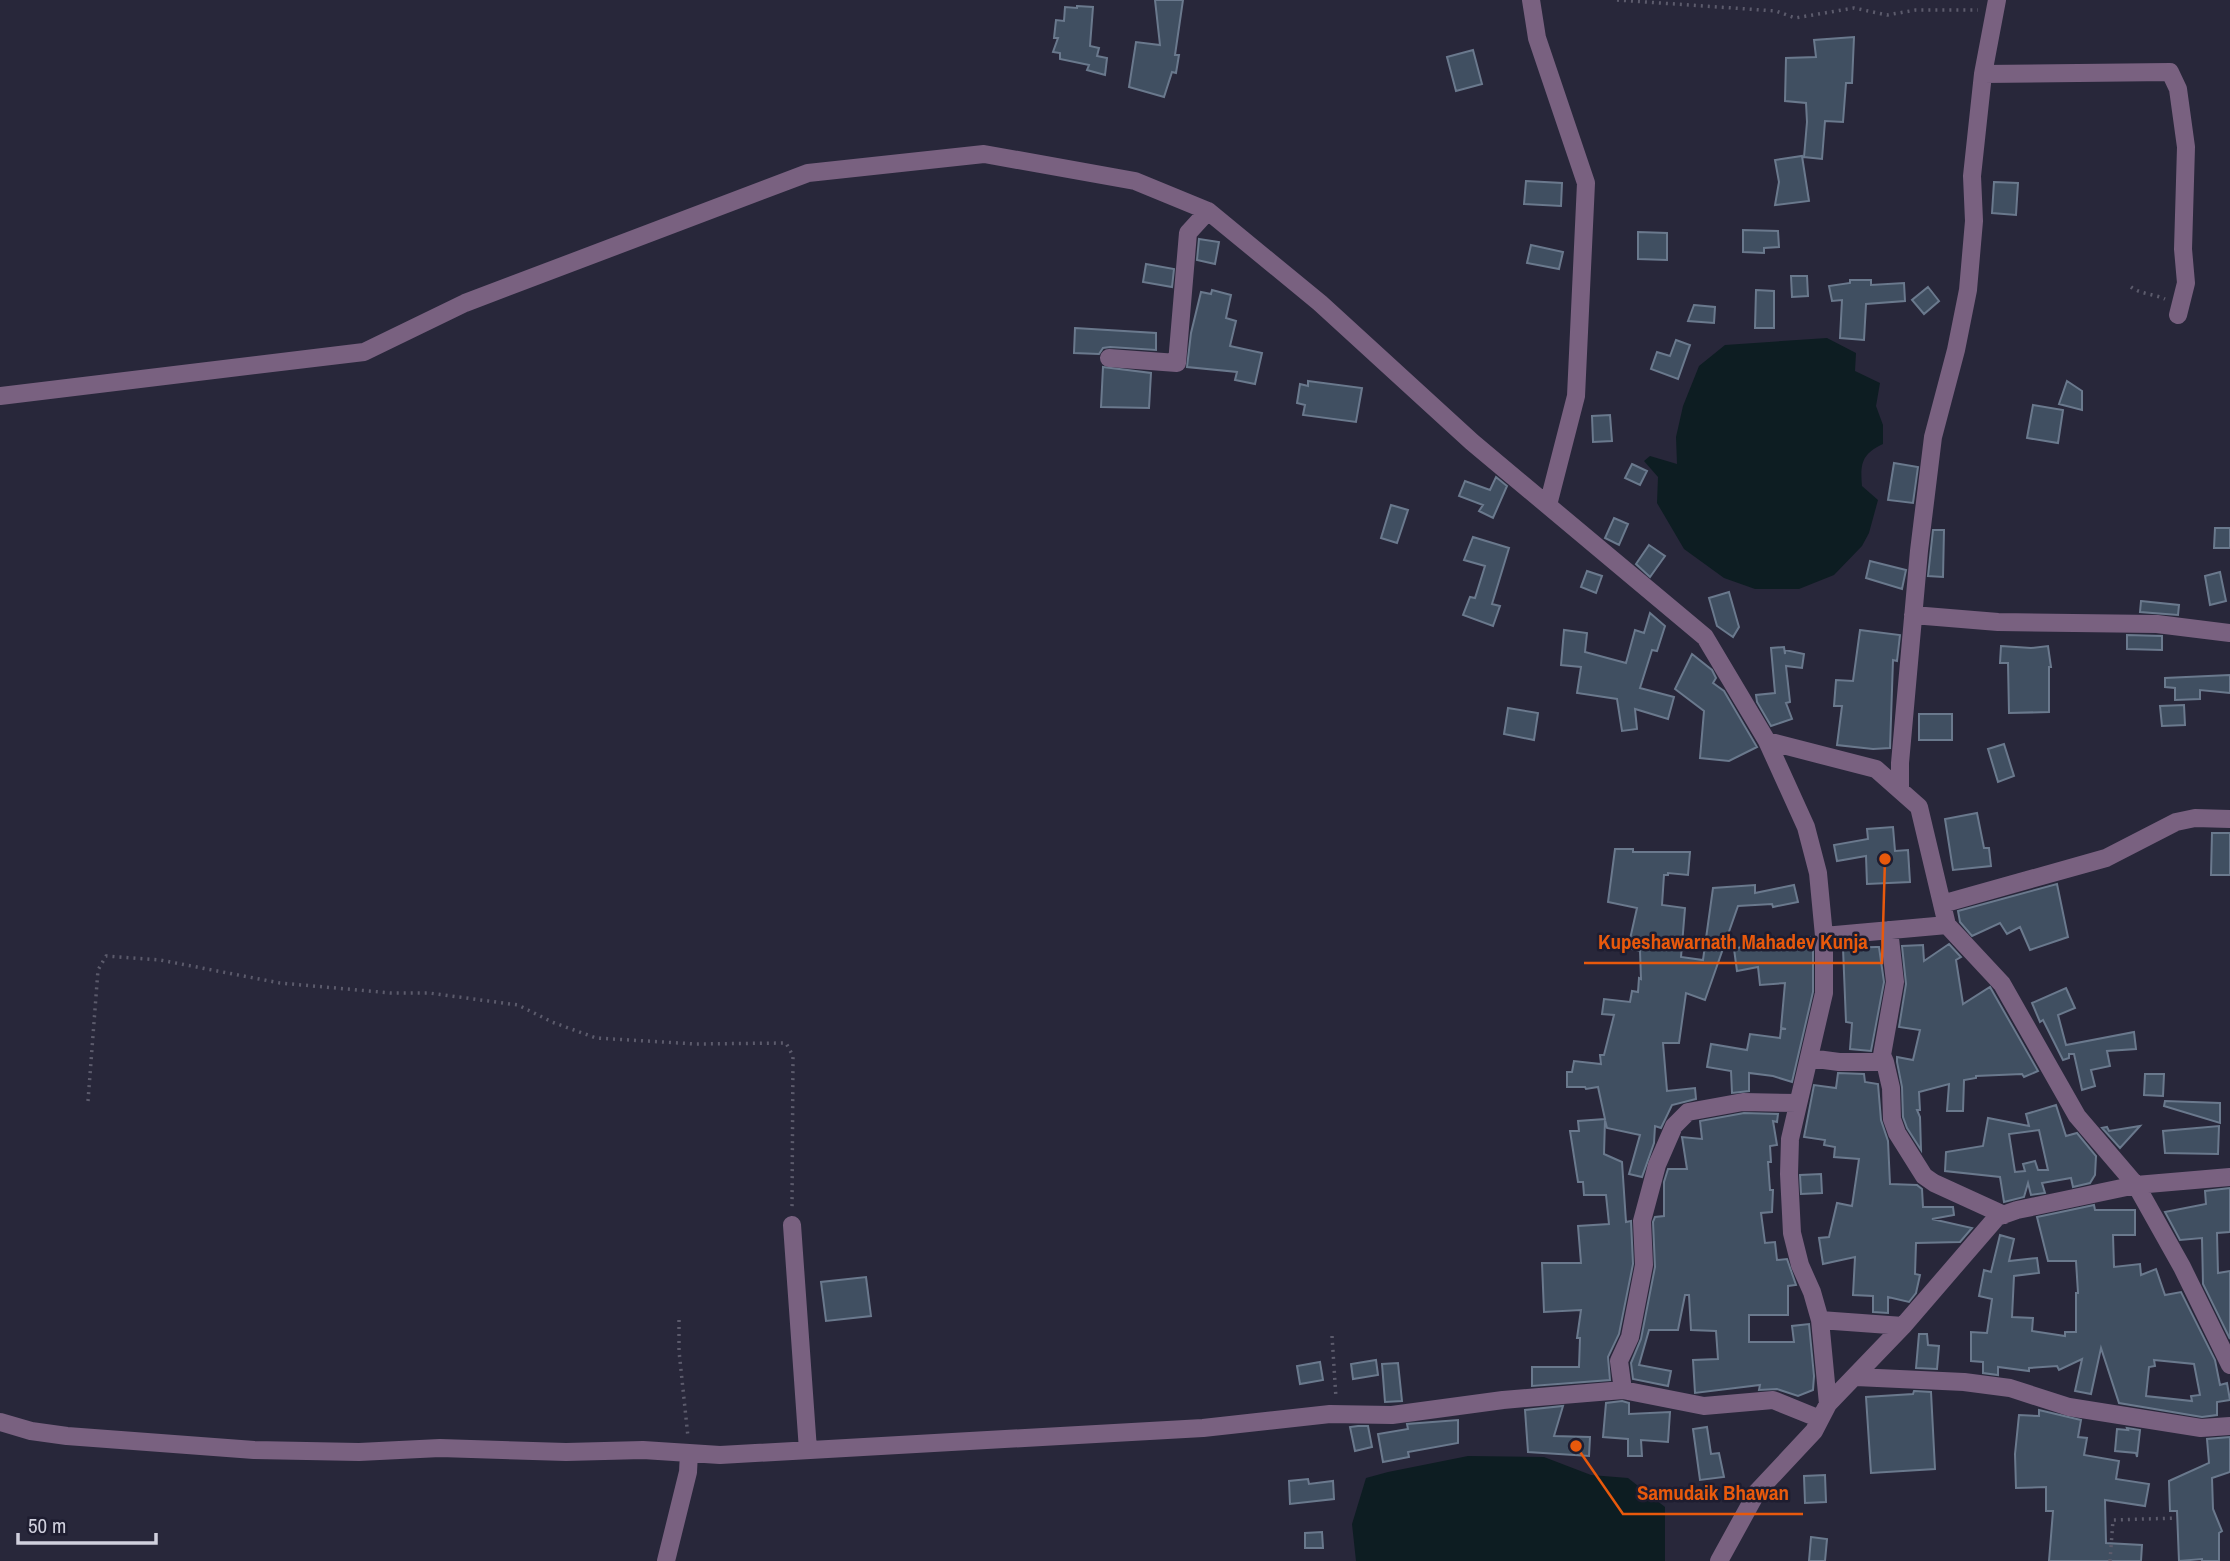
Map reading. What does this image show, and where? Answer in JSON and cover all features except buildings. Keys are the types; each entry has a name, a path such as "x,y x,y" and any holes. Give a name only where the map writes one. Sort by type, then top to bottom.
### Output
{"street":[{"path":"1531,0 1537,38 1586,183 1576,396 1548,505"},
{"path":"1900,790 1913,615 1933,437 1956,350 1968,290 1974,221 1972,176 1983,74 1996,5"},
{"path":"1983,74 2170,72 2178,89 2186,147 2183,249 2186,283 2179,310"},
{"path":"0,396 364,352 465,303 808,173 984,154 1135,181 1208,211 1320,303 1472,442 1705,637 1767,741 1806,827 1818,873 1824,936 1824,993 1790,1139 1792,1233 1800,1265 1820,1320 1824,1411"},
{"path":"1109,358 1177,363 1188,233 1208,211"},
{"path":"1913,615 1998,622 2157,624 2230,633"},
{"path":"1767,741 1876,769 1919,807 1947,925 2002,984 2077,1116 2136,1185 2182,1267 2230,1365"},
{"path":"1942,904 2106,858 2176,822 2196,818 2230,819"},
{"path":"1824,936 1947,925"},
{"path":"1889,930 1895,982 1882,1055 1891,1088 1892,1119 1897,1133 1924,1176 2004,1215"},
{"path":"1810,1058 1839,1062 1885,1062"},
{"path":"1623,1390 1619,1361 1630,1338 1644,1265 1642,1221 1657,1165 1674,1126 1688,1112 1743,1102 1797,1103"},
{"path":"1722,1560 1757,1492 1814,1431 1824,1411 1903,1326 1997,1217 2136,1185 2230,1177"},
{"path":"792,1225 808,1450"},
{"path":"1820,1320 1903,1326"},
{"path":"1856,1377 1964,1382 2010,1388 2069,1407 2201,1428 2230,1426"},
{"path":"0,1422 31,1431 67,1436 254,1450 643,1450 720,1455 1203,1428 1336,1414 1392,1415 1503,1400 1623,1390 1704,1405 1773,1400 1824,1411"},
{"path":"666,1561 688,1472 689,1454"}],"path":[{"path":"1617,0 1776,11 1795,18 1854,8 1887,15 1916,10 1996,5"},
{"path":"2132,287 2138,292 2148,292 2179,310"},
{"path":"88,1101 98,970 106,956 160,960 280,983 391,993 429,993 518,1005 552,1022 596,1038 696,1044 786,1043 793,1056 792,1225"},
{"path":"679,1320 679,1351 689,1454"},
{"path":"1332,1336 1336,1414"},
{"path":"2110,1561 2113,1520 2177,1517"}],"shaded area":[{"path":"1827,338 1856,353 1855,371 1880,383 1876,406 1883,425 1883,444 1867,456 1861,471 1862,486 1878,500 1869,533 1862,546 1834,575 1799,589 1755,589 1724,578 1684,549 1657,503 1658,477 1644,461 1650,456 1677,464 1676,437 1683,406 1699,366 1725,345"},
{"path":"1468,1456 1544,1457 1591,1475 1628,1478 1665,1507 1665,1561 1356,1561 1352,1524 1366,1478"}],"place":[{"name":"Kupeshawarnath Mahadev Kunja","path":"1885,859"},
{"name":"Samudaik Bhawan","path":"1576,1446"}]}
